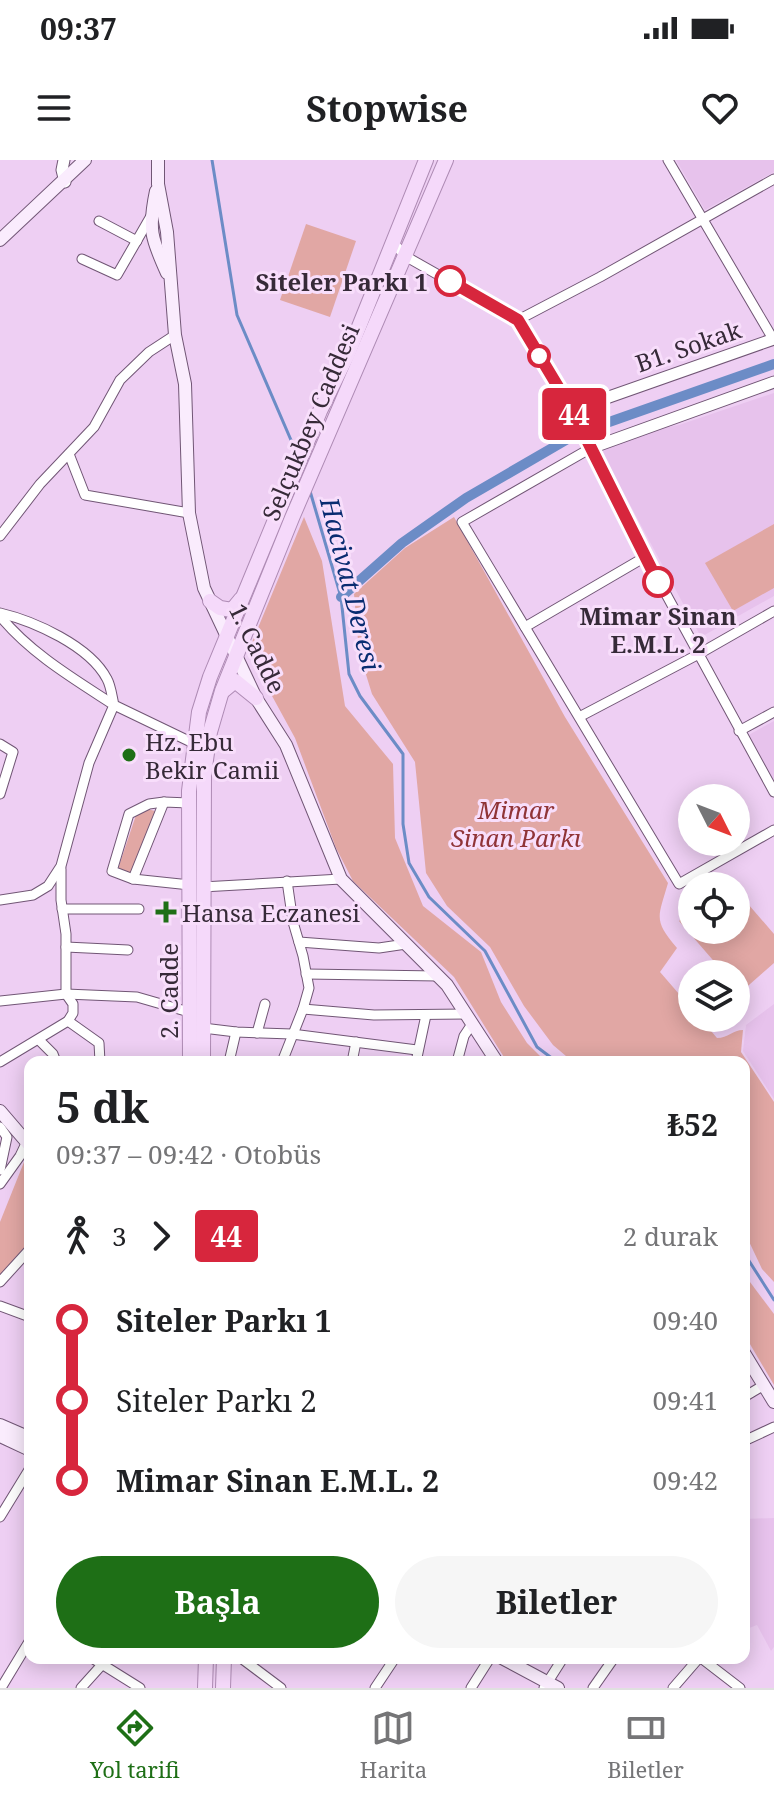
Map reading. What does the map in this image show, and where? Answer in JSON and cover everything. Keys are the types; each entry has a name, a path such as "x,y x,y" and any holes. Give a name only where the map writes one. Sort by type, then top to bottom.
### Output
{"main road":[{"path":"0,240 85,160"},
{"path":"158,160 158,184 151,216 152,236 171,280"},
{"name":"Selçukbey Caddesi","path":"226,638 246,592 334,423 392,241 426,160"},
{"name":"Selçukbey Caddesi","path":"236,658 320,411 354,359 405,256 446,160"},
{"name":"1. Cadde","path":"158,184 167,232 175,335 185,384 189,513 204,588 256,698 286,745 341,879 447,985 493,1056"},
{"path":"210,601 220,608 232,610 246,592"},
{"name":"2. Cadde","path":"203,1056 196,886 189,803 193,743 206,689 226,638"},
{"name":"2. Cadde","path":"190,1056 189,1012 204,774 210,732 236,658"},
{"path":"222,691 235,681 256,698"},
{"path":"0,1111 3,1123 24,1138"},
{"path":"750,1363 774,1402"},
{"path":"0,1425 24,1435"},
{"path":"0,1436 24,1447"},
{"path":"205,1688 206,1664"},
{"path":"223,1688 224,1664"},
{"path":"520,1664 550,1686"}],"street":[{"path":"64,160 62,170 65,182"},
{"path":"668,160 774,339"},
{"path":"518,320 774,179"},
{"path":"82,259 117,275 151,216"},
{"path":"99,221 137,241"},
{"path":"392,241 405,256 518,320 572,410 645,557 774,792"},
{"path":"0,536 31,495 94,427 120,380 149,352 175,335"},
{"name":"B1. Sokak","path":"572,410 774,339"},
{"path":"774,382 591,448 462,522 679,884 774,830"},
{"path":"69,454 85,495 189,513"},
{"path":"525,627 645,557"},
{"path":"581,716 774,611"},
{"path":"0,615 27,619 89,658 107,679 114,705 89,763 61,866 66,994 73,1004 73,1013 68,1021 0,1062"},
{"path":"0,615 13,632 30,646 114,705 193,743"},
{"path":"739,731 774,712"},
{"path":"0,744 13,752 0,794"},
{"path":"133,879 164,802"},
{"path":"189,803 149,804 129,814 112,871 133,879 196,886 341,879"},
{"path":"0,900 33,895 48,886 61,866"},
{"path":"284,1056 309,988 287,881"},
{"path":"62,909 139,909"},
{"path":"299,942 379,948 406,944"},
{"path":"66,947 128,950"},
{"path":"306,974 438,976"},
{"path":"0,1001 66,994 137,997 189,1012"},
{"path":"257,1033 265,1004"},
{"path":"303,1009 469,1019 459,1056"},
{"path":"416,1056 426,1015"},
{"path":"68,1021 99,1043 100,1056"},
{"path":"203,1028 292,1034 417,1050"},
{"path":"230,1056 236,1032"},
{"path":"39,1040 54,1056"},
{"path":"353,1056 356,1042"},
{"path":"0,1170 7,1137 3,1123"},
{"path":"0,1184 24,1148"},
{"path":"0,1282 24,1256"},
{"path":"0,1306 24,1315"},
{"path":"750,1393 764,1385"},
{"path":"750,1438 774,1427"},
{"path":"0,1517 24,1478"},
{"path":"1,1688 24,1650"},
{"path":"81,1688 101,1664"},
{"path":"108,1664 140,1688"},
{"path":"248,1664 281,1688"},
{"path":"375,1688 391,1664"},
{"path":"471,1688 486,1664"},
{"path":"550,1686 560,1664"},
{"path":"593,1688 610,1664"},
{"path":"673,1688 695,1664"},
{"path":"708,1664 740,1688"},
{"path":"715,1669 719,1664"}],"shaded area":[{"path":"676,160 774,160 774,172 705,210"},
{"path":"774,393 774,596 701,637 600,449 639,432 679,425"},
{"path":"774,721 774,786 745,737"},
{"path":"774,1004 774,1099 750,1062 750,1056 743,1051 750,1022"},
{"path":"774,1518 774,1647 771,1651 757,1625 750,1628 750,1519"}],"green space":[{"path":"306,224 356,241 330,317 280,300"},
{"path":"304,517 322,561 345,706 393,764 395,838 423,906 481,952 501,1002 527,1043 540,1056 503,1056 454,977 353,881 336,848 295,738 248,652"},
{"name":"Mimar Sinan Parkı","path":"454,517 565,717 668,883 660,918 664,931 677,948 660,972 678,993 678,1032 712,1032 717,1038 743,1032 741,1052 744,1056 566,1056 553,1045 524,1006 490,947 447,906 426,873 415,762 372,694 359,652 354,594 405,548"},
{"path":"774,524 774,588 733,611 705,563"},
{"path":"147,809 155,811 131,873 118,869 136,815"},
{"path":"750,906 774,934 774,963 750,984 750,960 713,960 699,944 750,944"},
{"name":"Mimar Sinan Parkı","path":"750,1066 774,1102 774,1282 762,1269 750,1244"},
{"path":"24,1162 24,1248 0,1276 0,1222"},
{"path":"750,1282 774,1314 774,1385 750,1344"}],"waterway":[{"name":"Hacivat Deresi","path":"212,160 237,315 297,454"},
{"path":"341,597 402,543 466,498 578,433 774,364"},
{"name":"Hacivat Deresi","path":"310,491 341,597 349,674 360,696 403,754 403,824 409,863 429,897 485,951 537,1047 549,1056"},
{"name":"Hacivat Deresi","path":"750,1262 774,1300"}],"bus line":[{"name":"44","path":"450,281 518,320 572,410 658,582"}],"place":[{"name":"Siteler Parkı 1","path":"450,281"},
{"name":"Mimar Sinan E.M.L. 2","path":"658,582"},
{"name":"Hz. Ebu Bekir Camii","path":"129,755"},
{"name":"Hansa Eczanesi","path":"166,912"}]}
